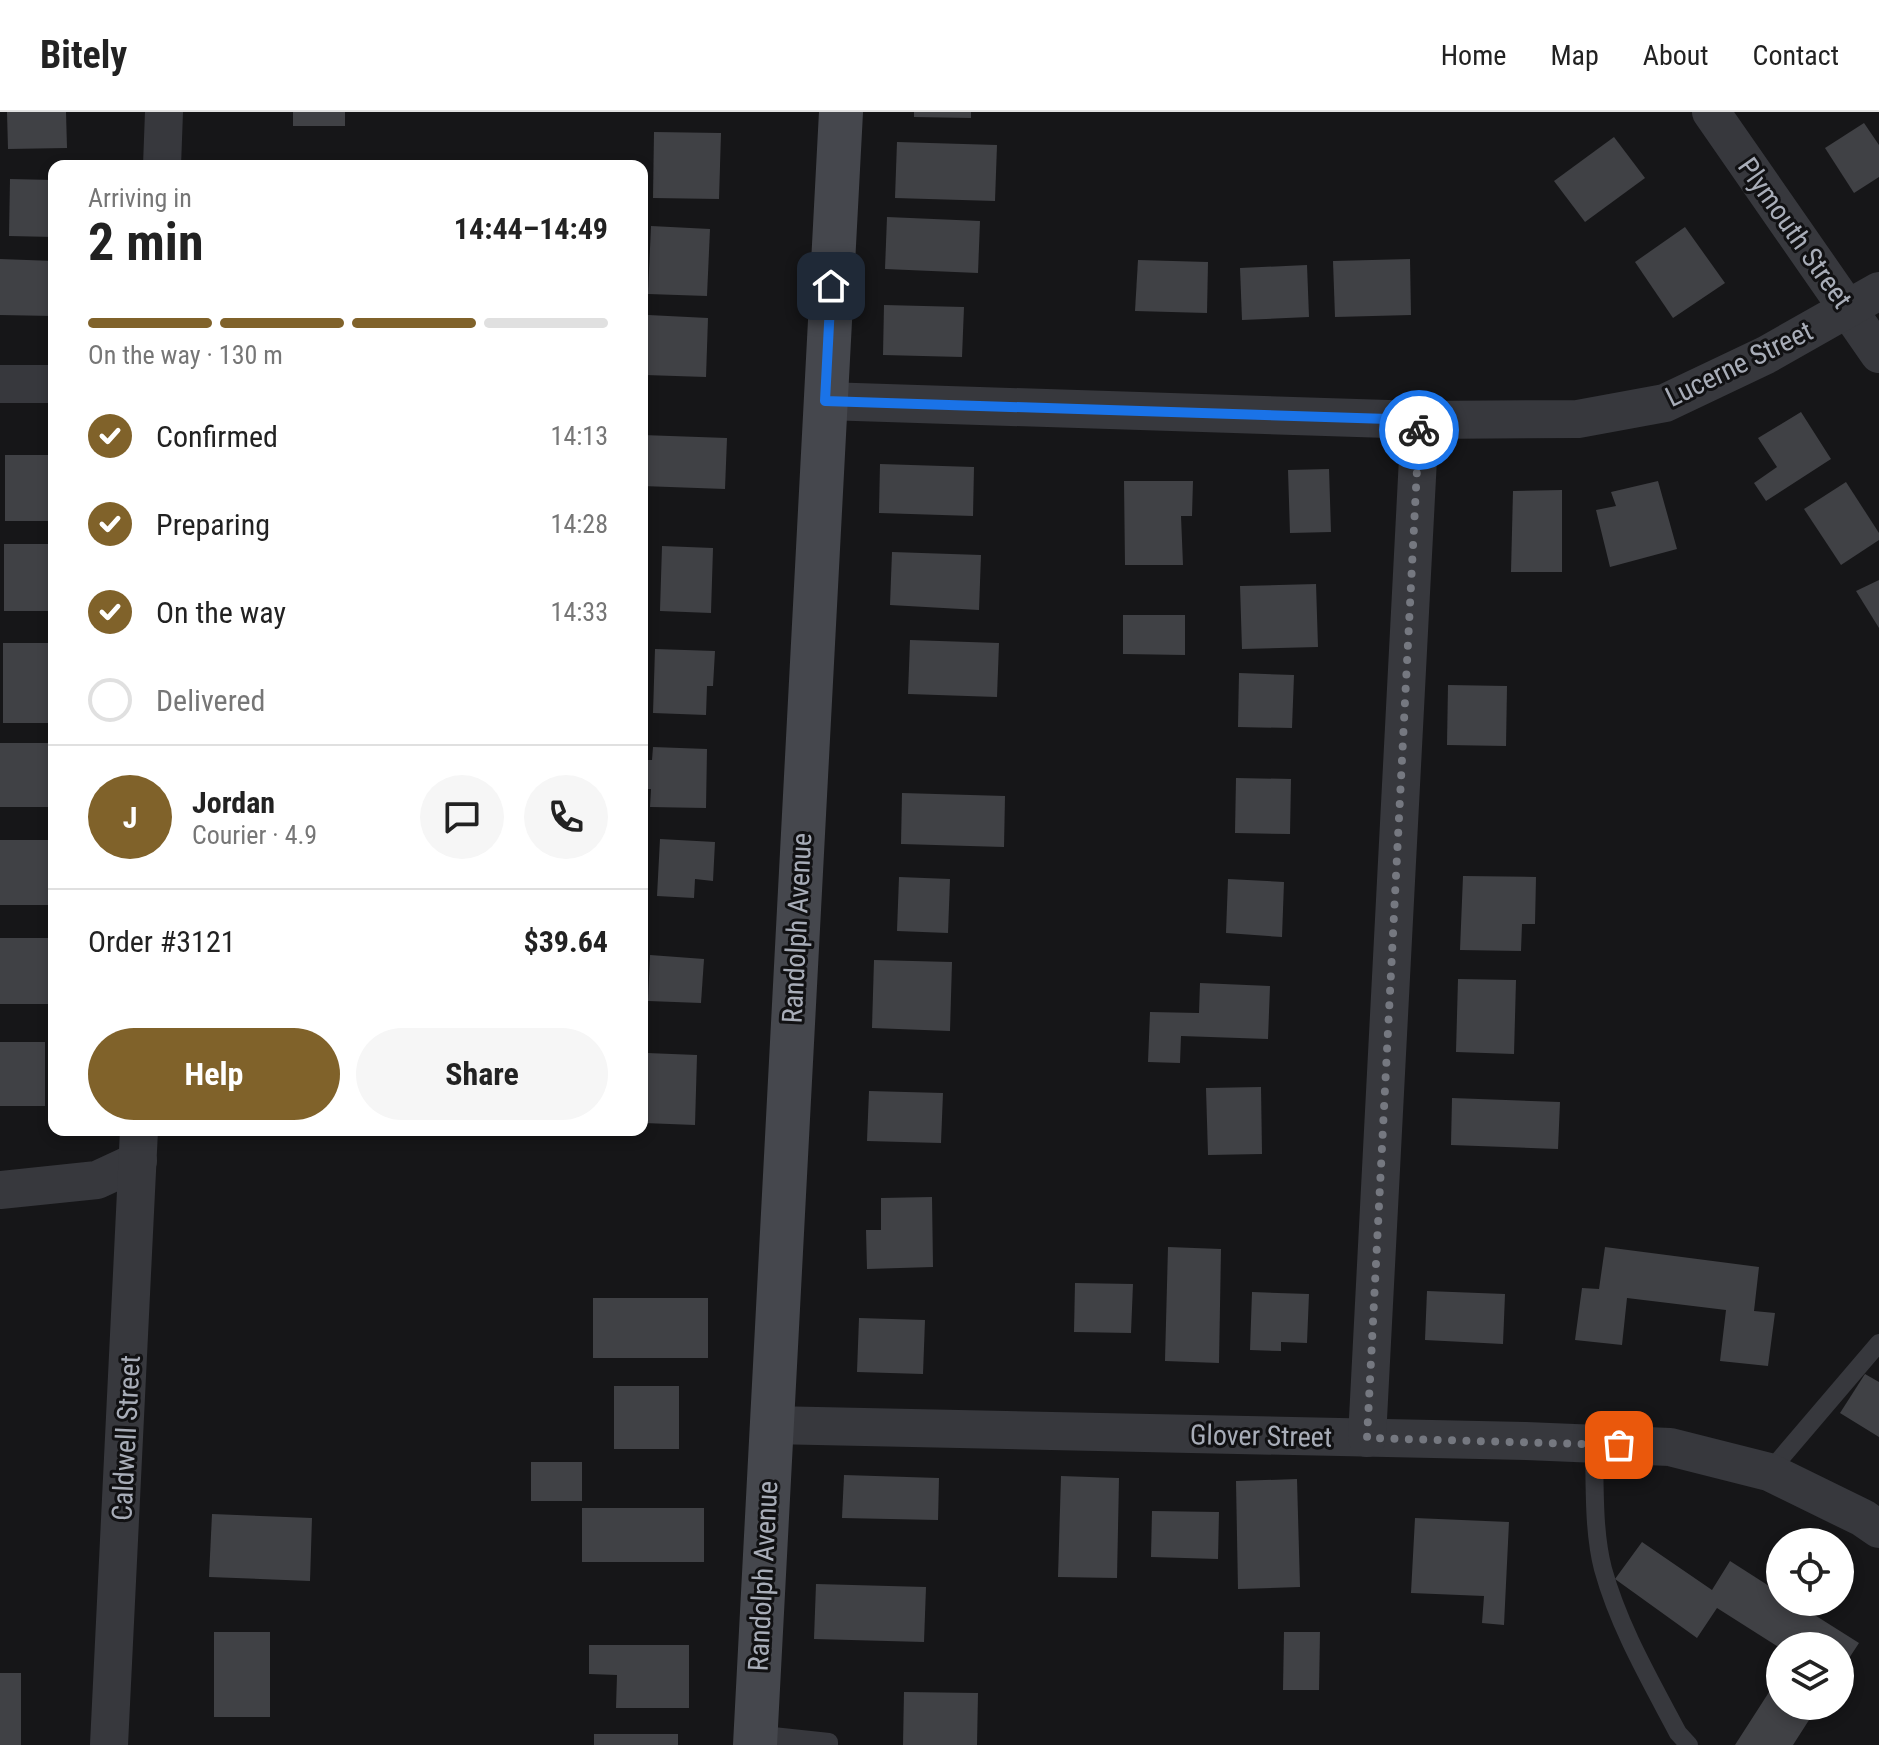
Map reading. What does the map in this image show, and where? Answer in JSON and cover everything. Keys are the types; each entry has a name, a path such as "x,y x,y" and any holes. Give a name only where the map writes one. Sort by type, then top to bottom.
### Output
{"street":[{"path":"162,160 164,112"},
{"name":"Randolph Avenue","path":"755,1740 841,112"},
{"name":"Plymouth Street","path":"1711,112 1864,301 1879,354"},
{"name":"Lucerne Street","path":"825,401 1420,420 1578,419 1665,403 1766,355 1864,301"},
{"path":"0,384 48,384"},
{"path":"1367,1438 1420,420"},
{"path":"0,1190 97,1180 138,1145"},
{"name":"Caldwell Street","path":"109,1745 138,1145"},
{"name":"Glover Street","path":"770,1425 1670,1447 1769,1472 1863,1518 1879,1529"}],"lane":[{"path":"1769,1472 1879,1343"},
{"path":"1594,1444 1602,1566 1623,1625 1678,1733 1689,1745"},
{"path":"755,1740 829,1742 829,1745"}],"building":[{"path":"7,112 66,112 67,148 8,149"},
{"path":"293,112 345,112 345,126 293,126"},
{"path":"914,112 971,112 971,118 914,117"},
{"path":"1864,123 1879,145 1879,177 1854,193 1825,148"},
{"path":"654,132 721,133 719,199 653,198"},
{"path":"1614,137 1645,178 1585,222 1554,181"},
{"path":"897,142 997,145 995,201 895,198"},
{"path":"10,179 48,180 48,237 9,236"},
{"path":"887,217 980,221 978,273 885,269"},
{"path":"651,226 710,229 707,296 648,294"},
{"path":"1685,227 1725,283 1673,318 1635,262"},
{"path":"0,259 48,261 48,316 0,315"},
{"path":"1410,259 1411,315 1335,317 1333,261"},
{"path":"1138,260 1208,262 1207,313 1135,311"},
{"path":"1307,265 1309,317 1242,320 1240,268"},
{"path":"884,305 964,307 962,357 883,355"},
{"path":"648,315 708,318 706,377 648,375"},
{"path":"1801,412 1831,459 1766,501 1754,483 1777,467 1758,438"},
{"path":"648,435 727,438 725,489 648,486"},
{"path":"5,455 48,455 48,521 5,521"},
{"path":"880,464 974,467 973,516 879,513"},
{"path":"1329,469 1331,532 1290,533 1288,470"},
{"path":"1124,481 1193,481 1192,516 1181,516 1183,565 1125,565"},
{"path":"1658,481 1677,549 1610,567 1596,510 1616,506 1611,492"},
{"path":"1846,482 1879,533 1879,540 1841,565 1804,509"},
{"path":"1562,490 1562,572 1511,572 1513,491"},
{"path":"4,544 48,544 48,611 4,611"},
{"path":"662,546 713,548 711,613 660,611"},
{"path":"892,552 981,555 979,610 890,605"},
{"path":"1879,580 1879,628 1856,591"},
{"path":"1316,584 1318,647 1242,649 1240,586"},
{"path":"1123,615 1185,615 1185,655 1123,654"},
{"path":"910,640 999,643 997,697 908,694"},
{"path":"3,643 48,643 48,723 3,723"},
{"path":"655,649 715,651 713,686 707,686 706,715 653,713"},
{"path":"1239,673 1294,675 1292,728 1238,727"},
{"path":"1448,685 1507,686 1506,746 1447,745"},
{"path":"0,743 48,743 48,807 0,807"},
{"path":"653,747 707,749 706,808 650,807 648,760 652,760"},
{"path":"1236,778 1291,779 1290,834 1235,833"},
{"path":"902,793 1005,796 1004,847 901,844"},
{"path":"660,839 715,842 713,881 695,879 694,898 657,896"},
{"path":"0,840 48,840 48,905 0,905"},
{"path":"1463,876 1536,877 1535,924 1522,924 1521,951 1460,950"},
{"path":"899,877 950,879 948,933 897,931"},
{"path":"1228,879 1284,882 1282,937 1226,933"},
{"path":"0,938 48,938 48,1004 0,1004"},
{"path":"650,955 704,959 701,1003 648,1001"},
{"path":"874,960 952,962 950,1031 872,1028"},
{"path":"1458,979 1516,980 1514,1054 1456,1052"},
{"path":"1200,983 1270,986 1268,1039 1181,1036 1180,1063 1148,1062 1150,1012 1199,1013"},
{"path":"0,1042 45,1042 45,1106 0,1106"},
{"path":"648,1053 697,1055 695,1125 648,1123"},
{"path":"1261,1087 1262,1154 1208,1155 1206,1088"},
{"path":"869,1091 943,1093 941,1143 867,1141"},
{"path":"1452,1098 1560,1102 1558,1149 1451,1145"},
{"path":"932,1197 933,1267 867,1269 866,1230 881,1230 881,1198"},
{"path":"1168,1247 1221,1249 1219,1363 1165,1361"},
{"path":"1605,1247 1759,1267 1754,1311 1775,1313 1768,1366 1720,1361 1726,1310 1627,1298 1622,1345 1575,1340 1582,1288 1599,1289"},
{"path":"1075,1283 1133,1284 1131,1333 1074,1332"},
{"path":"1427,1291 1505,1294 1503,1344 1425,1340"},
{"path":"1252,1292 1309,1294 1307,1343 1281,1342 1281,1351 1250,1350"},
{"path":"593,1298 708,1298 708,1358 593,1358"},
{"path":"859,1318 925,1320 923,1374 857,1372"},
{"path":"1865,1374 1879,1382 1879,1437 1840,1413"},
{"path":"614,1386 679,1386 679,1449 614,1449"},
{"path":"531,1462 582,1462 582,1501 531,1501"},
{"path":"844,1475 939,1478 938,1520 842,1518"},
{"path":"1061,1476 1119,1478 1117,1578 1058,1577"},
{"path":"1297,1479 1300,1587 1238,1589 1236,1481"},
{"path":"582,1508 704,1508 704,1562 582,1562"},
{"path":"1152,1511 1219,1512 1218,1559 1151,1557"},
{"path":"212,1514 312,1518 310,1581 209,1577"},
{"path":"1415,1518 1509,1522 1504,1625 1482,1623 1484,1596 1411,1593"},
{"path":"1642,1542 1712,1590 1730,1561 1766,1584 1766,1616 1816,1616 1842,1632 1766,1632 1766,1639 1717,1608 1697,1638 1615,1579"},
{"path":"816,1584 926,1587 924,1642 814,1639"},
{"path":"214,1632 270,1632 270,1717 214,1717"},
{"path":"1284,1632 1320,1632 1319,1690 1283,1690"},
{"path":"589,1645 689,1645 689,1708 616,1708 617,1675 589,1674"},
{"path":"0,1673 21,1673 21,1745 0,1745"},
{"path":"904,1692 978,1693 977,1745 903,1745"},
{"path":"1766,1697 1766,1720 1809,1720 1793,1745 1735,1745"},
{"path":"594,1734 678,1734 678,1745 594,1745"}],"way so far":[{"path":"1419,430 1367,1438 1619,1445"}],"route":[{"path":"831,286 825,401 1420,420 1419,430"}]}
